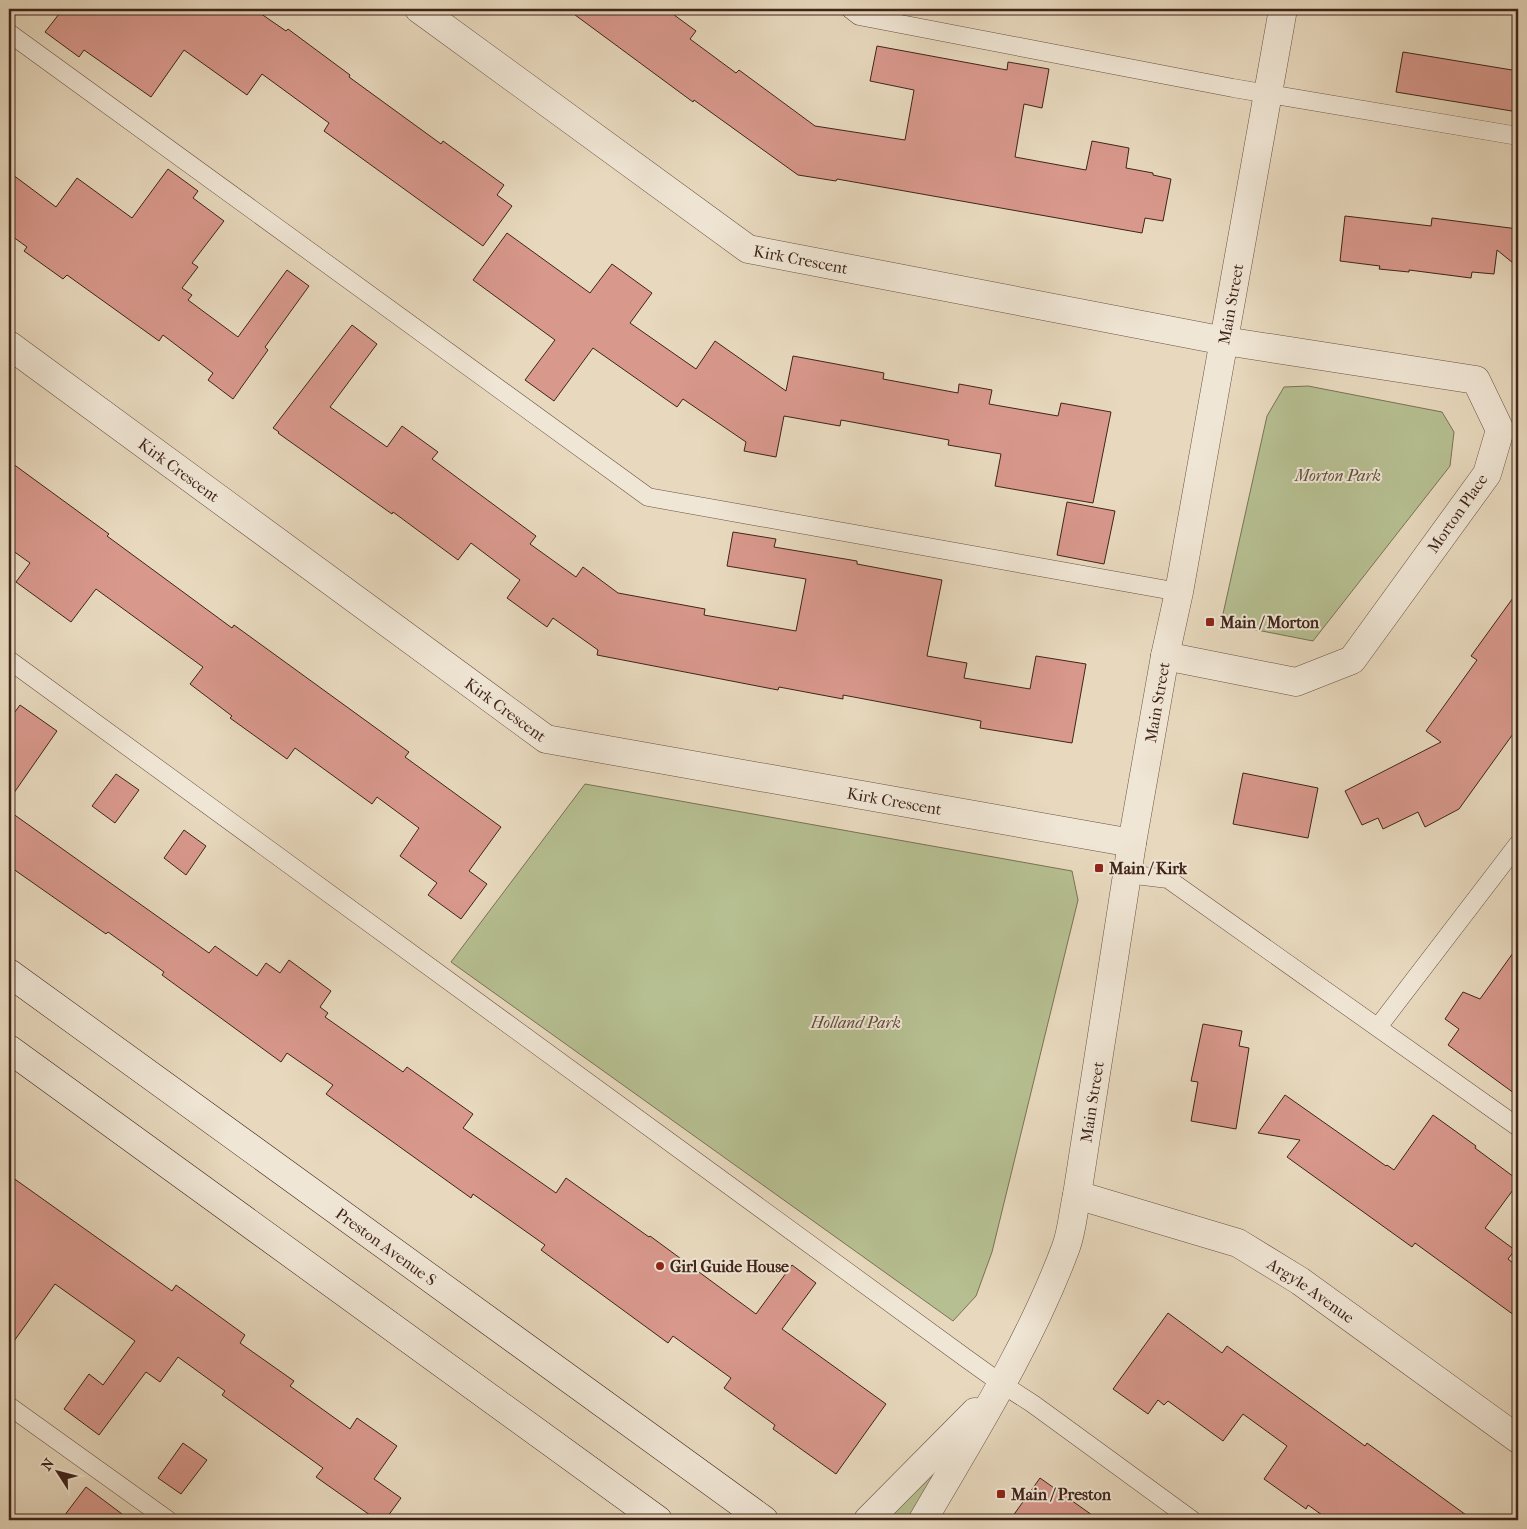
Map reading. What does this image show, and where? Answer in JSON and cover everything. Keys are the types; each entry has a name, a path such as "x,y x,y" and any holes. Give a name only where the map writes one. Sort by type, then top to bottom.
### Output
{"street":[{"name":"Kirk Crescent","path":"419,9 748,249 1225,341"},
{"name":"Main Street","path":"923,1520 1002,1384 1036,1317 1066,1246 1077,1195 1132,843 1165,656 1180,592 1283,9"},
{"name":"Morton Place","path":"1165,656 1296,682 1352,660 1486,474 1500,430 1476,380 1225,341"},
{"name":"Kirk Crescent","path":"9,345 546,739 1132,843"},
{"name":"Preston Avenue S","path":"9,973 764,1520"},
{"path":"9,1049 658,1520"},
{"name":"Argyle Avenue","path":"1077,1195 1238,1243 1300,1281 1518,1440"},
{"name":"Main Street","path":"868,1520 1002,1384"}],"lane":[{"path":"850,9 859,16 1268,94 1518,136"},
{"path":"9,33 648,497 1180,592"},
{"path":"9,660 1002,1384 1033,1404 1188,1519"},
{"path":"1378,1027 1518,844"},
{"path":"1127,874 1168,879 1518,1127"},
{"path":"9,1406 168,1520"}],"green space":[{"name":"Morton Park","path":"1308,386 1442,412 1454,432 1450,466 1313,641 1221,623 1267,416 1284,387"},
{"name":"Holland Park","path":"585,784 1072,871 1078,900 992,1252 976,1296 953,1321 451,962"},
{"path":"953,1439 913,1520 883,1520"}],"building":[{"path":"63,9 254,9 286,31 288,29 350,75 349,77 441,144 443,141 504,185 497,195 512,206 483,246 324,131 329,123 262,74 247,95 184,50 151,97 84,50 79,57 45,32"},
{"path":"567,9 666,9 696,31 690,39 736,73 739,70 815,126 905,140 914,90 870,81 877,46 1007,70 1008,62 1049,69 1042,108 1024,104 1015,157 1086,170 1092,141 1129,148 1126,168 1153,173 1153,175 1171,179 1163,221 1145,218 1142,233 837,179 836,181 798,175 694,100 693,102"},
{"path":"1403,52 1518,71 1518,112 1396,92"},
{"path":"168,169 198,191 193,198 224,221 192,263 198,267 182,288 192,295 188,300 238,337 287,270 309,286 265,347 268,350 233,399 208,380 213,373 163,335 159,341 67,275 63,279 24,251 27,247 9,234 9,172 56,207 77,178 132,218"},
{"path":"1345,216 1431,226 1432,218 1518,229 1518,267 1497,250 1494,274 1472,272 1471,278 1409,270 1409,272 1379,269 1380,266 1340,261"},
{"path":"507,233 590,293 612,264 652,293 630,323 696,369 715,341 786,391 793,356 884,373 883,379 958,393 959,384 992,390 989,404 1058,416 1061,403 1111,412 1093,503 995,486 1001,454 948,445 949,440 841,420 840,426 784,416 776,457 744,451 746,442 683,399 677,407 593,348 554,401 525,380 555,340 473,280"},
{"path":"352,325 377,344 330,407 387,447 402,426 438,452 432,459 536,536 530,544 576,577 583,567 618,593 705,609 704,615 796,631 806,579 727,566 733,532 776,539 774,547 857,561 857,564 942,580 927,656 967,663 964,678 1030,689 1036,656 1086,664 1072,743 980,728 981,721 843,695 843,699 779,687 778,690 597,655 598,650 553,618 547,627 507,598 520,580 471,543 458,560 273,428"},
{"path":"9,461 109,534 107,536 232,628 234,625 409,752 405,757 501,827 469,871 487,884 461,919 428,895 437,883 400,856 419,828 377,797 372,804 295,748 287,759 230,718 232,716 190,684 203,667 96,589 71,622 16,582 30,563 9,548"},
{"path":"1067,502 1115,511 1104,564 1057,555"},
{"path":"1518,591 1518,727 1459,809 1425,827 1418,812 1383,829 1378,818 1362,825 1345,791 1441,742 1426,731 1477,660 1471,656"},
{"path":"20,705 57,731 9,800 9,720"},
{"path":"1243,773 1318,788 1308,838 1233,824"},
{"path":"116,774 139,790 115,823 92,806"},
{"path":"9,811 209,953 215,946 257,976 266,963 280,973 289,960 331,991 320,1007 328,1013 325,1017 403,1072 407,1067 473,1114 463,1128 556,1193 566,1178 650,1236 756,1314 792,1265 816,1283 782,1329 886,1404 836,1474 773,1429 775,1425 724,1388 731,1378 673,1336 668,1343 541,1250 545,1245 473,1194 471,1198 326,1094 333,1085 287,1053 281,1062 162,975 164,972 9,866"},
{"path":"184,830 206,846 186,875 164,858"},
{"path":"1518,946 1518,1096 1448,1045 1459,1029 1445,1019 1463,992 1480,999"},
{"path":"1203,1024 1242,1031 1239,1046 1249,1048 1236,1129 1191,1121 1198,1082 1191,1081"},
{"path":"1285,1095 1394,1170 1433,1115 1518,1180 1518,1183 1485,1228 1515,1250 1508,1259 1518,1267 1518,1318 1415,1243 1412,1247 1287,1157 1300,1140 1258,1133"},
{"path":"9,1175 172,1291 176,1285 245,1335 240,1343 294,1381 290,1386 350,1429 357,1418 397,1446 374,1479 401,1498 385,1520 377,1520 316,1477 323,1468 222,1395 225,1391 178,1357 160,1382 146,1372 99,1435 64,1409 89,1374 103,1385 135,1341 55,1284 9,1348"},
{"path":"1168,1313 1222,1353 1227,1346 1365,1446 1367,1443 1473,1520 1329,1520 1308,1505 1306,1509 1264,1479 1287,1446 1243,1414 1223,1441 1168,1401 1164,1405 1158,1400 1148,1414 1113,1389"},
{"path":"183,1443 207,1460 181,1494 158,1478"},
{"path":"1040,1478 1099,1520 1010,1520"},
{"path":"86,1487 130,1520 61,1520"}],"place":[{"name":"Main / Morton","path":"1210,622"},
{"name":"Main / Kirk","path":"1099,868"},
{"name":"Girl Guide House","path":"660,1266"},
{"name":"Main / Preston","path":"1001,1494"}]}
